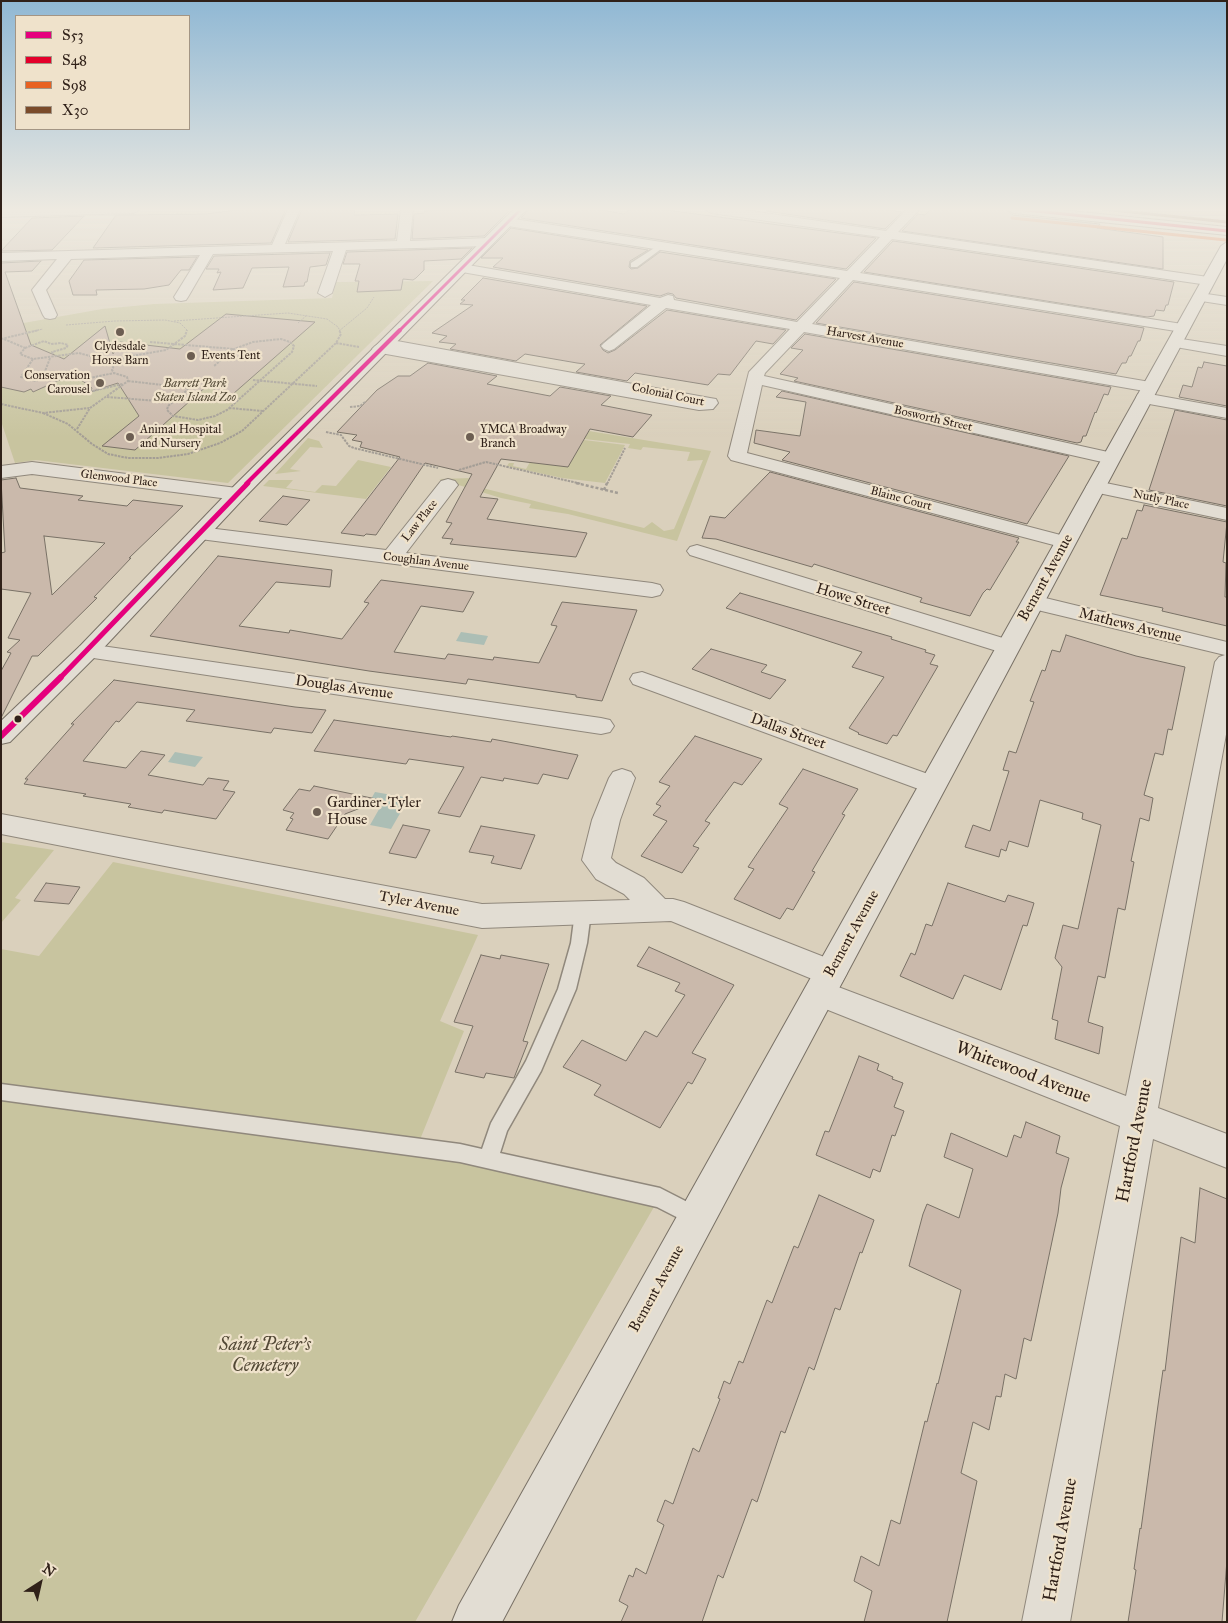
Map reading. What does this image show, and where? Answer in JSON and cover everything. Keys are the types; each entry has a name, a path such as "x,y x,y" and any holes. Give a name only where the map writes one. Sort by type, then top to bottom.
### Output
{"street":[{"path":"43,285 39,290 50,315"},
{"path":"181,297 188,285"},
{"path":"326,293 329,285"},
{"path":"1,736 88,651 377,347 444,285"},
{"name":"Harvest Avenue","path":"571,285 1011,361 1149,389 1227,413"},
{"path":"755,380 758,372 841,285"},
{"path":"898,285 1178,335 1227,351"},
{"path":"1166,285 1212,293"},
{"name":"Bement Avenue","path":"476,1622 1178,335 1212,293"},
{"path":"609,346 666,301"},
{"name":"Colonial Court","path":"377,347 704,400 710,404 699,405 573,380"},
{"name":"Blaine Court","path":"755,380 737,456 1066,542"},
{"name":"Bosworth Street","path":"755,380 1111,458"},
{"name":"Glenwood Place","path":"1,472 32,468 237,494"},
{"name":"Law Place","path":"392,558 447,475"},
{"name":"Nutly Place","path":"1096,487 1227,514"},
{"name":"Coughlan Avenue","path":"200,533 652,590"},
{"name":"Howe Street","path":"697,551 1008,648"},
{"name":"Mathews Avenue","path":"1033,602 1227,649"},
{"name":"Douglas Avenue","path":"88,651 601,726"},
{"name":"Hartford Avenue","path":"1046,1622 1139,1118 1227,662"},
{"name":"Dallas Street","path":"642,679 933,785"},
{"path":"622,778 606,820 596,860 606,871 634,886 657,910"},
{"name":"Tyler Avenue","path":"1,824 482,916 673,910 825,983"},
{"name":"Whitewood Avenue","path":"825,983 1139,1118 1227,1152"}],"lane":[{"path":"488,1160 498,1129 534,1065 567,990 579,943 583,912"},
{"path":"1,1092 460,1153 660,1198 696,1217"}],"path":[{"path":"339,330 367,308 374,298"},
{"path":"1,404 43,413 61,420 108,454 128,458 158,458 188,454 220,443 242,430 336,343 340,334 333,322 308,315 275,313 174,321 115,321 65,325"},
{"path":"298,323 308,315"},
{"path":"114,373 112,367 115,364 132,356 166,350 176,343 188,332 174,321"},
{"path":"2,339 45,329"},
{"path":"2,339 25,348"},
{"path":"197,382 171,402 167,408 170,414 178,418 192,420 215,416 229,408 292,352 294,346 282,339 267,339 246,344 234,349 214,366"},
{"path":"44,374 53,355 51,353 66,348 68,345 61,343 51,344 44,341 25,348 20,354 33,359 50,358"},
{"path":"150,342 234,349"},
{"path":"336,343 377,347"},
{"path":"53,355 83,354 90,358 101,358 115,364"},
{"path":"33,359 21,375 35,381 48,377"},
{"path":"44,374 48,377 59,379 75,379 114,373 124,375 128,381"},
{"path":"28,379 44,374"},
{"path":"253,380 320,386"},
{"path":"77,430 79,423 90,408 128,381 190,388"},
{"path":"88,388 88,390 93,390 125,383"},
{"path":"107,396 171,402"},
{"path":"43,413 90,408"},
{"path":"229,408 263,411"},
{"path":"321,432 341,435 349,446 354,448 447,475 486,462 618,493"},
{"path":"604,490 625,448"}],"green space":[{"name":"Barrett Park Staten Island Zoo","path":"335,285 429,285 228,483 36,460 15,463 1,421 1,327 102,309 154,304 332,298"},
{"path":"589,431 711,451 677,541 568,514 529,508 531,504 501,498 439,479 472,478 470,485 644,528 652,522 664,531 674,529 703,460 687,461 690,452 643,447 641,450 628,448 630,444 584,439"},
{"path":"308,438 319,441 323,448 310,447 290,469 301,471 275,474"},
{"path":"584,440 625,445 605,483 562,478 507,466 509,463 514,463 513,466 526,469 530,462 568,466"},
{"path":"358,460 391,467 366,499 263,486 269,480 293,480 286,488 315,492 322,485 336,486"},
{"path":"1,842 54,850 15,898 21,900 1,923"},
{"name":"Saint Peter’s Cemetery","path":"113,862 478,935 440,1021 464,1031 419,1142 662,1193 415,1622 1,1622 1,949 39,956"}],"shaded area":[{"path":"461,632 488,636 484,645 456,641"},
{"path":"175,752 203,757 195,767 168,762"},
{"path":"375,792 409,798 391,829 370,825 382,804 370,801"}],"building":[{"path":"1,285 10,285 31,345 64,359 105,326 113,354 120,342 180,349 226,314 315,322 225,401 209,384 135,450 102,446 139,416 118,383 90,392 92,388 73,374 33,392 31,389 24,392 1,387"},
{"path":"70,285 169,285 144,289 96,290 97,295 73,295"},
{"path":"215,285 244,285 243,288 213,290"},
{"path":"284,285 304,285 304,286 283,287"},
{"path":"358,285 402,285 401,290 357,292"},
{"path":"476,285 522,285 647,306 600,345 608,353 615,350 667,310 786,330 773,344 756,341 730,375 718,374 708,385 635,373 627,381 576,372 585,364 525,354 516,361 450,349 456,344 439,342 447,336 432,333 473,305 460,304 465,300 461,300"},
{"path":"595,285 830,285 796,320 676,298 673,294 668,293 660,296"},
{"path":"851,285 871,285 1144,328 1140,341 1138,341 1131,356 1129,356 1126,363 1122,363 1116,374 816,323"},
{"path":"944,285 1173,285 1168,305 1166,305 1164,311 1156,310 1154,316 1147,317"},
{"path":"805,334 1111,387 1108,395 1104,394 1086,436 1083,436 1081,442 1077,443 794,381 798,378 780,374 803,350 791,348"},
{"path":"1204,362 1227,366 1227,406 1179,397 1183,385 1192,387 1198,367 1202,368"},
{"path":"428,363 497,376 487,384 550,396 560,387 611,396 601,405 652,415 633,437 590,429 568,467 501,459 480,497 498,499 487,519 587,533 576,557 450,544 453,539 442,538 452,523 446,522 472,474 425,463 376,535 366,534 364,536 341,533 400,457 360,447 362,442 352,440 357,435 337,432 377,390 398,376 410,376"},
{"path":"782,391 1069,456 1027,524 782,460 790,452 754,443 756,430 800,436 806,402 776,397"},
{"path":"1175,410 1227,420 1227,506 1149,490"},
{"path":"770,472 1019,538 1016,542 1019,542 990,590 987,589 983,593 970,616 920,602 922,598 814,564 812,567 716,539 702,538 710,516 725,518"},
{"path":"16,478 20,488 83,496 78,500 127,506 133,500 183,506 129,558 131,558 94,597 97,598 38,656 32,656 1,718 1,671 11,653 7,652 20,640 8,638 31,593 1,589 1,553 5,552 1,480","holes":["44,536 105,543 52,595"]},
{"path":"283,496 310,500 287,525 259,521"},
{"path":"1144,505 1227,522 1223,562 1226,563 1225,597 1227,597 1227,626 1162,611 1163,608 1100,595 1122,538 1127,539 1137,510 1142,511"},
{"path":"218,556 332,570 330,587 276,582 239,626 289,633 290,630 342,639 369,603 364,602 381,580 474,592 463,612 421,606 394,652 445,659 448,654 493,660 494,657 539,663 557,626 551,625 562,602 637,610 602,701 576,697 576,695 468,679 466,684 369,671 150,636"},
{"path":"740,593 892,637 891,639 926,650 925,652 935,655 930,664 938,666 897,736 893,735 887,744 858,734 849,728 884,677 852,667 862,652 726,608"},
{"path":"1066,635 1136,656 1185,667 1172,730 1168,729 1163,755 1155,753 1144,795 1153,798 1149,821 1140,818 1131,861 1134,862 1125,910 1118,908 1105,978 1098,976 1088,1022 1103,1027 1099,1054 1055,1039 1058,1021 1052,1019 1062,967 1055,958 1063,925 1078,929 1101,825 1082,819 1083,813 1040,800 1028,847 1009,841 1006,851 1001,849 999,857 965,847 973,825 990,831 1009,771 1003,770 1009,751 1016,753 1034,702 1030,701 1042,670 1045,671 1052,650 1060,652"},
{"path":"711,649 767,665 761,672 786,680 770,699 692,669"},
{"path":"114,680 326,710 312,733 274,728 271,733 186,721 195,710 137,702 119,722 116,721 83,761 126,768 141,751 165,755 148,775 203,785 208,778 229,781 223,790 235,792 216,819 164,810 162,813 128,807 131,804 83,796 86,794 24,784 28,779 25,779 74,724 71,724"},
{"path":"334,720 491,742 492,739 578,755 568,779 543,774 538,784 504,778 503,781 481,777 460,817 438,813 464,767 409,759 406,764 314,751"},
{"path":"695,736 762,759 742,785 734,782 705,821 710,823 693,846 699,848 682,873 641,856 667,821 653,815 661,806 656,804 670,786 659,782"},
{"path":"803,769 858,789 842,814 845,815 812,871 815,872 793,910 787,908 780,919 734,899 754,869 748,867 788,808 779,804"},
{"name":"Gardiner-Tyler House","path":"314,786 381,800 345,814 328,839 286,830 293,819 290,818 294,813 283,810 299,789 310,791"},
{"path":"403,825 430,830 416,858 389,853"},
{"path":"481,826 535,835 521,869 491,863 494,856 469,852"},
{"path":"46,883 80,887 69,904 34,901"},
{"path":"948,883 1005,902 1008,895 1034,903 1027,926 1023,925 1001,990 964,975 953,999 900,976 911,953 915,955 926,924 932,926"},
{"path":"649,947 734,985 692,1053 706,1059 692,1084 688,1082 660,1128 594,1095 601,1085 563,1067 582,1040 626,1061 645,1031 657,1037 685,995 675,991 680,983 637,966"},
{"path":"481,955 500,959 501,955 549,964 523,1041 528,1042 514,1078 486,1073 484,1078 455,1072 473,1026 454,1022"},
{"path":"859,1056 879,1064 877,1070 903,1083 894,1107 904,1111 895,1136 892,1135 880,1172 873,1169 870,1178 816,1155 825,1131 829,1132"},
{"path":"1026,1122 1060,1136 1056,1153 1069,1158 1061,1188 1058,1213 1031,1341 1024,1338 1016,1379 1005,1374 1001,1397 996,1396 989,1430 973,1422 961,1473 977,1481 947,1622 864,1622 872,1591 854,1581 861,1556 879,1566 891,1520 900,1524 925,1421 927,1422 938,1384 961,1290 909,1266 923,1214 927,1204 959,1218 973,1169 944,1157 951,1133 1007,1157 1014,1135 1021,1138"},
{"path":"1200,1188 1227,1199 1227,1560 1222,1622 1128,1622 1163,1370 1165,1371 1181,1237 1195,1243"},
{"path":"819,1195 874,1220 862,1253 860,1252 840,1310 835,1308 814,1370 809,1367 785,1433 781,1431 757,1502 752,1499 723,1578 718,1575 702,1622 621,1622 628,1606 619,1601 629,1575 633,1577 636,1568 646,1574 664,1525 657,1521 665,1500 673,1504 693,1448 699,1452 720,1399 718,1398 724,1381 730,1384 739,1361 743,1363 767,1300 772,1303 794,1246 798,1248"}],"transit line":[{"name":"S53","path":"1,736 88,651 237,494 446,285"}],"place":[{"name":"Clydesdale Horse Barn","path":"120,332"},
{"name":"Events Tent","path":"191,356"},
{"name":"Conservation Carousel","path":"100,383"},
{"name":"Animal Hospital and Nursery","path":"130,437"},
{"name":"YMCA Broadway Branch","path":"470,437"},
{"name":"Gardiner-Tyler House","path":"317,812"}]}
